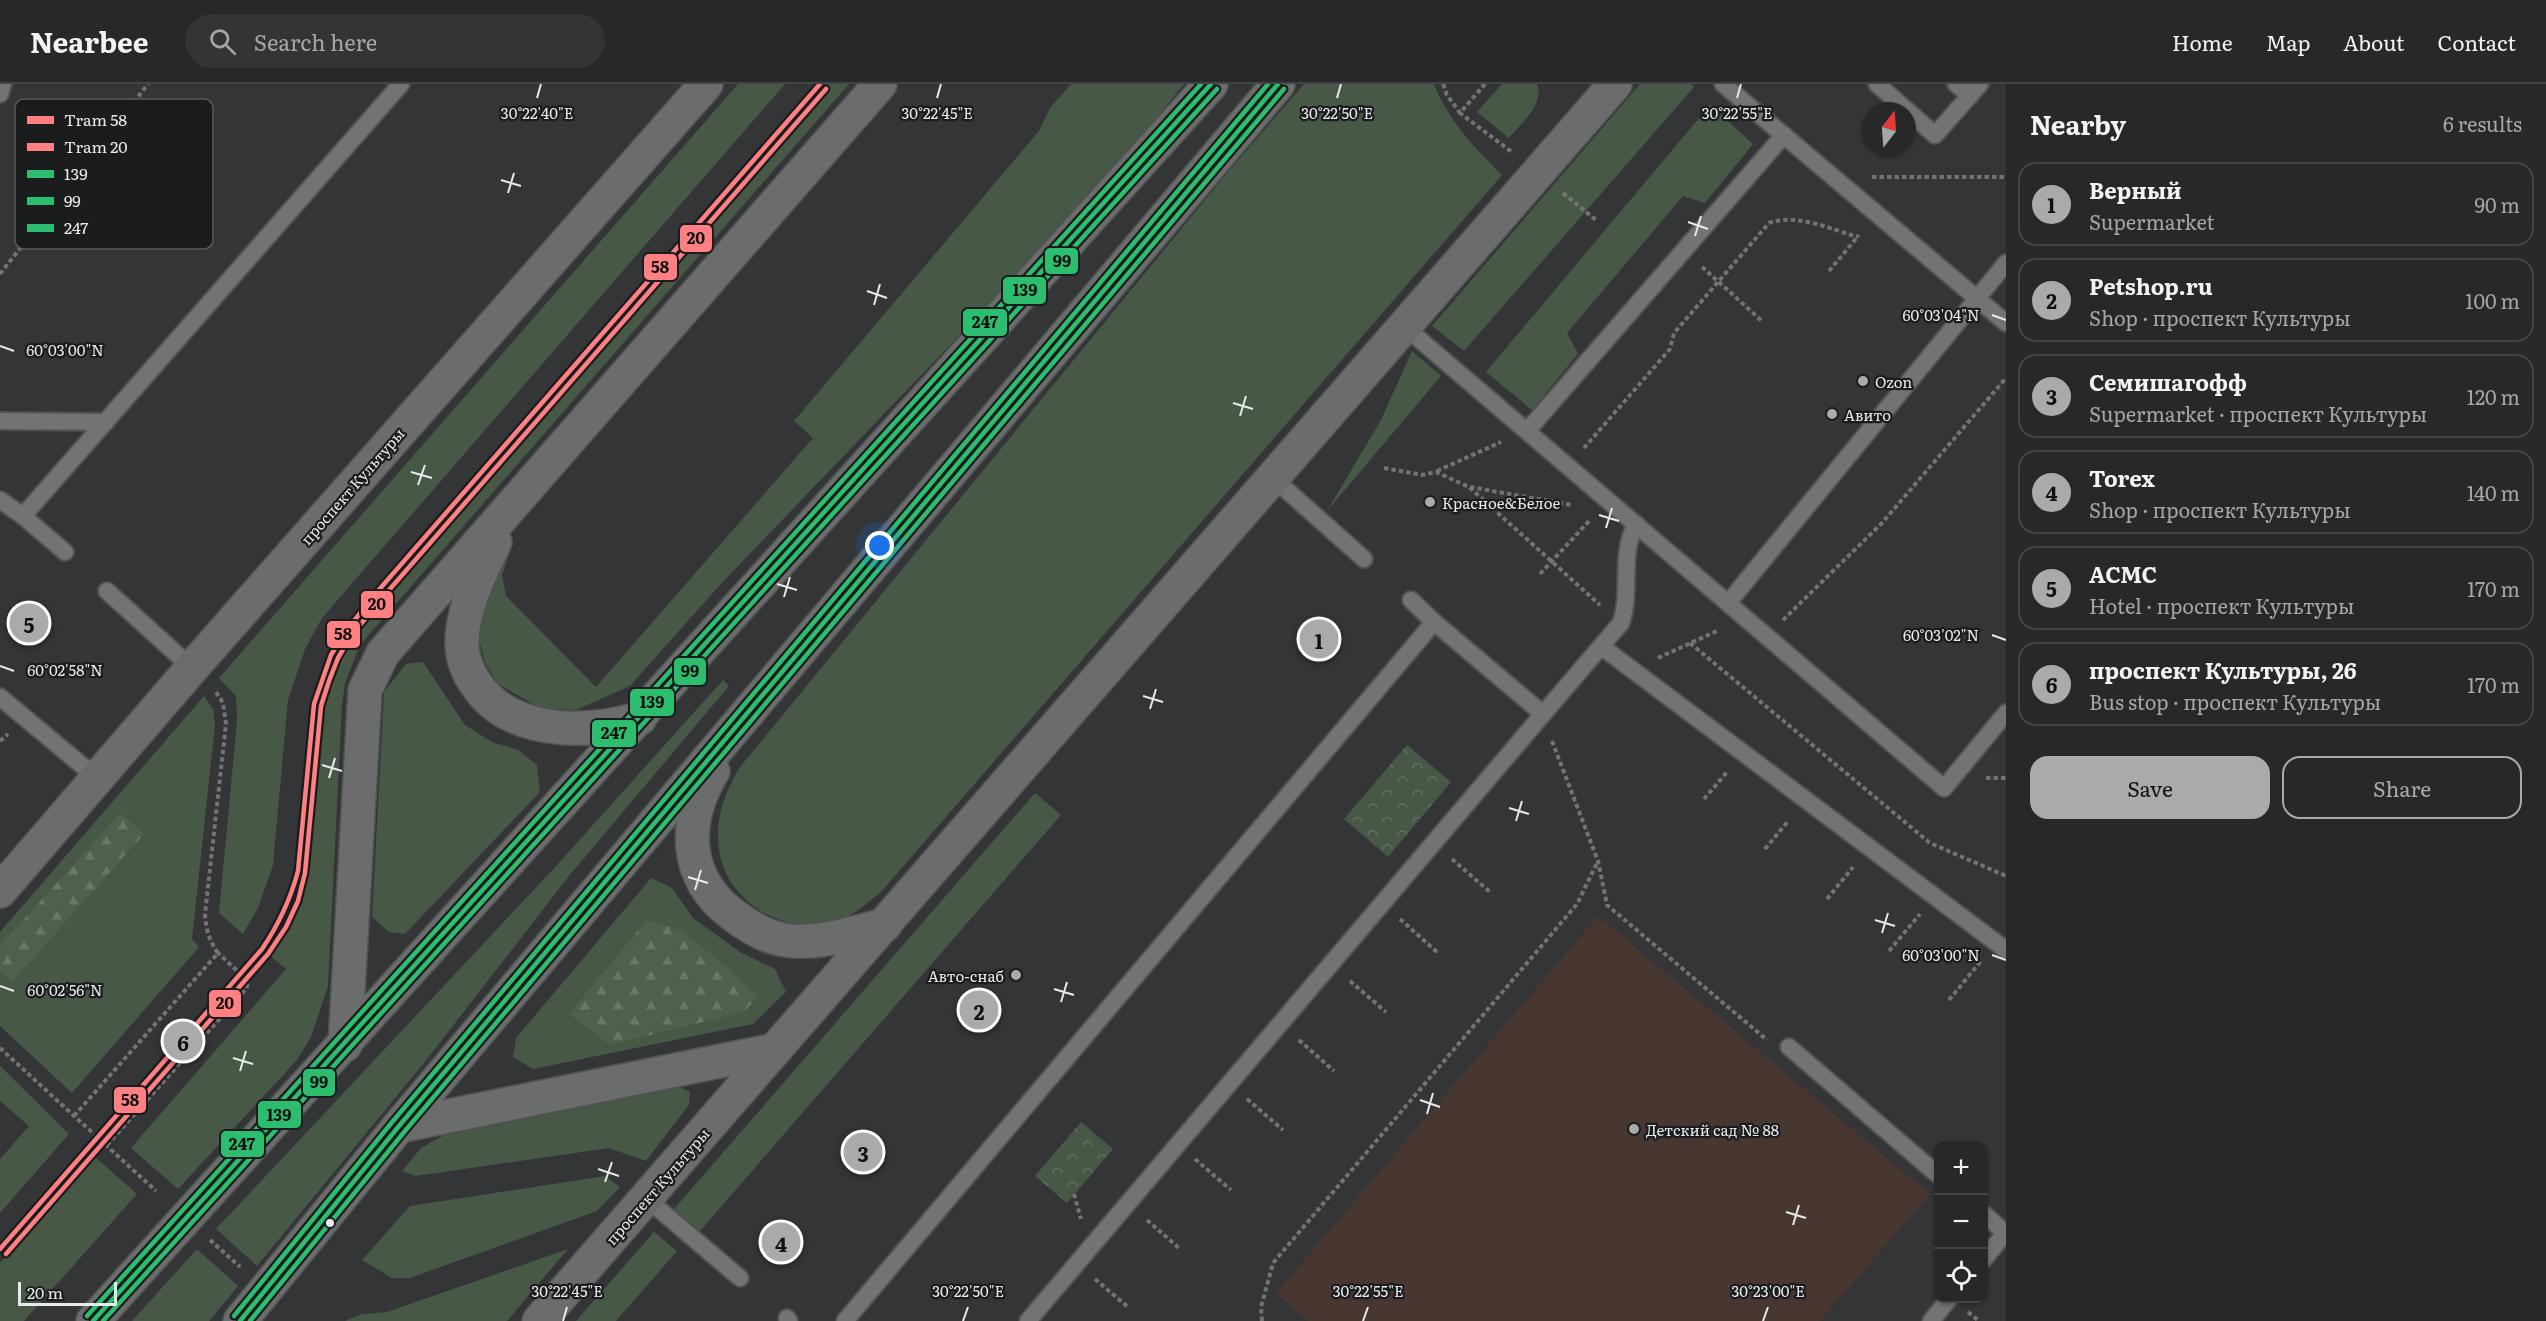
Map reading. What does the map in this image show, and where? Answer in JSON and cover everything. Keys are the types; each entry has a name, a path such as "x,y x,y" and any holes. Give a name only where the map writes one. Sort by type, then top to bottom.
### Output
{"main road":[{"name":"проспект Культуры","path":"0,891 192,668 706,84"},
{"path":"345,1044 365,690 383,652 412,623 516,500 880,84"},
{"path":"93,1321 1211,84"},
{"path":"240,1321 399,1126 1278,84"},
{"name":"проспект Культуры","path":"539,1321 1615,84"},
{"path":"516,500 474,587 464,623 462,648 467,671 483,694 510,715 551,726 593,728 640,718"},
{"path":"742,721 697,804 692,833 698,874 707,891 737,919 754,930 777,939 798,941 828,938 885,925"},
{"path":"399,1126 775,1050"}],"lane":[{"path":"0,94 3,84"},
{"path":"23,516 401,84"},
{"path":"1723,84 2006,323"},
{"path":"1877,84 1935,135 1975,90 1956,84"},
{"path":"1527,431 1784,135"},
{"path":"1728,603 2006,263"},
{"path":"1405,327 1944,788 2004,720"},
{"path":"0,421 106,422"},
{"path":"1273,478 1364,559"},
{"path":"0,500 23,516 65,552"},
{"path":"1028,1321 1621,623 1625,612 1626,550 1636,524"},
{"path":"107,591 192,668"},
{"path":"1411,600 1543,714"},
{"path":"845,1321 1434,622"},
{"path":"1602,647 2001,946"},
{"path":"0,697 97,778"},
{"path":"1782,1047 1934,1172"},
{"path":"646,1198 740,1278"},
{"path":"1988,1218 2006,1232 1988,1253"},
{"path":"1931,1321 1947,1303"}],"path":[{"path":"136,99 148,84"},
{"path":"1443,84 1447,95 1460,113 1515,154"},
{"path":"1460,113 1485,84"},
{"path":"1834,177 2006,177"},
{"path":"1829,271 1878,214"},
{"path":"1568,466 1670,349 1674,333 1769,223 1781,219 1794,219 1858,237"},
{"path":"0,274 19,249"},
{"path":"1682,251 1762,321"},
{"path":"1766,636 1882,523 2006,378"},
{"path":"1384,468 1422,475 1436,472 1527,431"},
{"path":"1436,472 1469,487 1584,507 1608,501"},
{"path":"1469,487 1621,623"},
{"path":"1540,574 1608,501"},
{"path":"1632,670 1745,617"},
{"path":"1690,643 1930,843 2006,876"},
{"path":"107,1145 246,989 248,983 218,953 206,929 205,914 226,724 223,703 212,687 192,668"},
{"path":"1543,714 1598,861 1607,905 1782,1047"},
{"path":"1704,800 1743,753"},
{"path":"1765,849 1806,800"},
{"path":"1827,899 1869,848"},
{"path":"1262,1321 1261,1307 1273,1263 1577,904 1598,861"},
{"path":"1889,951 1934,896"},
{"path":"1382,904 1437,952"},
{"path":"1949,1000 2001,946"},
{"path":"74,1116 218,953"},
{"path":"1331,964 1386,1012"},
{"path":"1280,1024 1335,1071"},
{"path":"0,1048 156,1191"},
{"path":"1230,1084 1283,1130"},
{"path":"1178,1144 1231,1190"},
{"path":"1128,1203 1180,1249"},
{"path":"208,1238 248,1274"},
{"path":"1077,1263 1129,1308"}],"shaded area":[{"name":"Детский сад № 88","path":"1598,916 1930,1194 1820,1321 1308,1321 1276,1293"}],"green space":[{"path":"738,84 785,84 322,618 305,649 288,700 273,865 258,908 243,934 219,913 237,721 236,696 219,678"},
{"path":"827,84 849,84 360,645 345,683 342,705 328,986 311,1037 297,1060 178,1189 131,1148 286,969 268,954 285,927 306,871 322,705 338,659 350,636"},
{"path":"1071,84 1184,84 1095,194 719,586 630,686 576,710 542,709 498,684 485,663 476,627 485,588 512,546 502,575 506,596 596,687 813,438 794,421 1039,131 1050,108"},
{"path":"1304,84 1434,84 1455,122 1472,144 1502,175 881,892 843,919 823,924 803,925 783,921 748,902 735,888 725,870 718,839 722,807 740,767 1227,173"},
{"path":"1502,84 1537,84 1539,91 1535,106 1509,138 1477,112"},
{"path":"1640,84 1691,84 1694,87 1464,351 1432,326"},
{"path":"1710,105 1753,144 1705,203 1683,196 1567,333 1578,354 1532,410 1486,372"},
{"path":"1412,351 1441,376 1327,511 1381,420"},
{"path":"423,662 465,725 492,742 518,750 537,765 540,792 405,934 389,932 372,917 384,692 406,664"},
{"path":"723,680 729,686 569,876 428,1058 257,1266 216,1229 557,865"},
{"path":"204,696 213,709 215,725 192,939 199,947 72,1093 0,1026 0,932"},
{"path":"1407,745 1451,782 1388,857 1344,819"},
{"path":"1035,793 1061,815 700,1231 674,1209"},
{"path":"120,813 144,834 12,982 0,971 0,946"},
{"path":"651,878 672,888 693,918 740,952 775,969 786,992 753,1024 533,1069 513,1057 516,1038"},
{"path":"647,920 680,930 727,967 758,996 744,1012 610,1045 569,1014"},
{"path":"0,1066 69,1134 0,1213 0,1159 29,1126 0,1101"},
{"path":"673,1084 690,1092 689,1105 646,1161 609,1148 416,1176 402,1171 421,1148 444,1135"},
{"path":"1081,1122 1113,1149 1067,1203 1035,1176"},
{"path":"94,1156 137,1194 24,1321 0,1321 0,1263"},
{"path":"605,1176 620,1187 597,1211 410,1278 392,1278 362,1260 410,1206"},
{"path":"654,1232 677,1251 616,1321 576,1321"},
{"path":"197,1249 238,1286 209,1321 132,1321"},
{"path":"568,1249 507,1321 345,1321 362,1314 387,1312"}],"tram line":[{"name":"58","path":"0,1249 262,949 274,930 288,902 298,871 314,704 331,655 345,632 377,592 820,84"},
{"name":"20","path":"6,1254 268,954 286,927 298,901 305,873 321,706 338,658 351,636 826,89"}],"transit line":[{"name":"247","path":"87,1316 1201,84"},
{"name":"139","path":"93,1321 1211,84"},
{"name":"247","path":"234,1316 393,1121 1268,84"},
{"name":"139","path":"240,1321 399,1126 1278,84"},
{"name":"99","path":"103,1321 1217,89"},
{"name":"99","path":"250,1321 405,1131 1284,89"}],"place":[{"name":"Ozon","path":"1863,381"},
{"name":"Авито","path":"1832,414"},
{"name":"Красное&Белое","path":"1430,502"},
{"name":"АСМС","path":"29,623"},
{"name":"Верный","path":"1319,639"},
{"name":"Авто-снаб","path":"1016,975"},
{"name":"Petshop.ru","path":"979,1010"},
{"name":"проспект Культуры, 26","path":"183,1041"},
{"name":"Детский сад № 88","path":"1634,1129"},
{"name":"Семишагофф","path":"863,1152"},
{"name":"Torex","path":"781,1242"}]}
